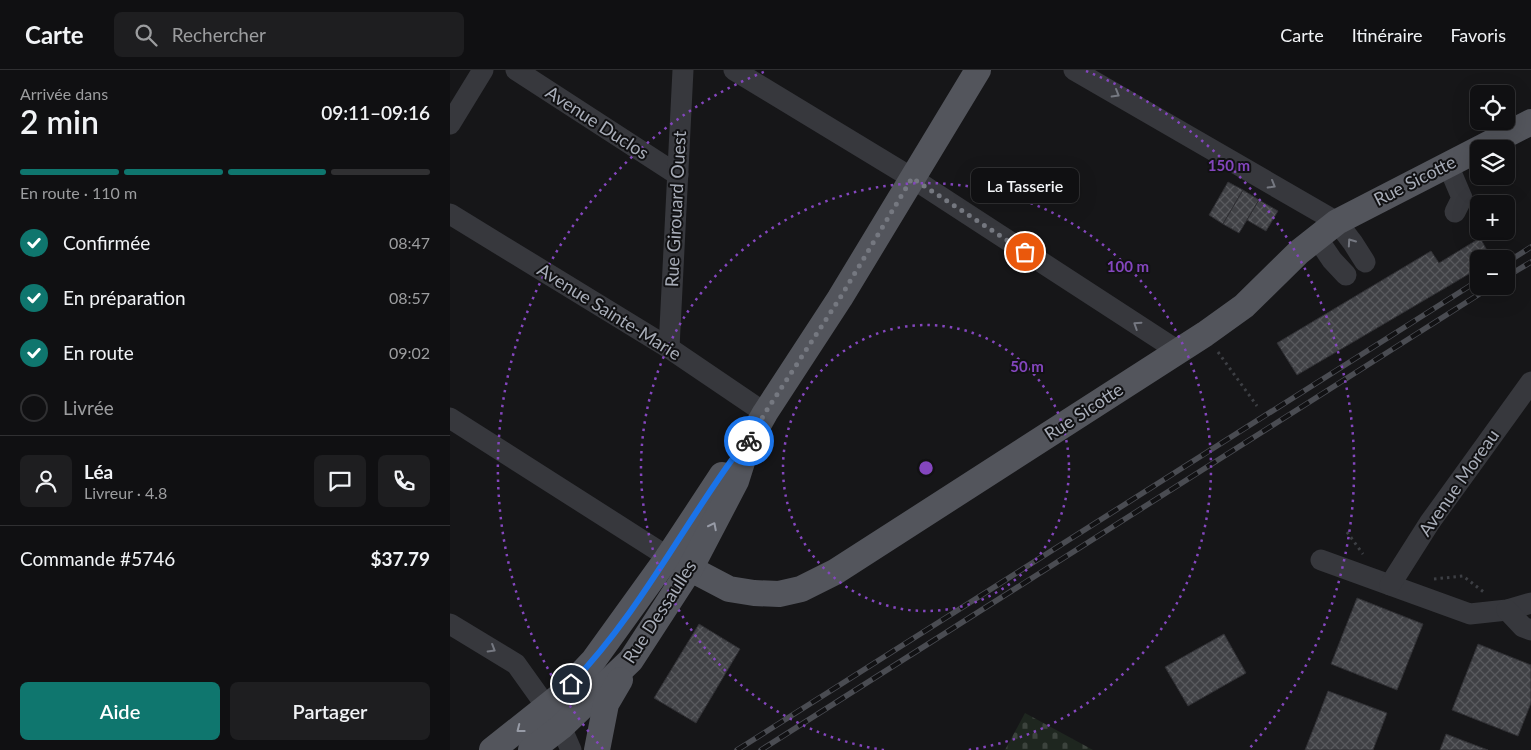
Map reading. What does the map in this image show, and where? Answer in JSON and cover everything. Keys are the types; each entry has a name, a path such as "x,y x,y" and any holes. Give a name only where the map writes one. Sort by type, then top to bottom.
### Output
{"main road":[{"name":"Rue Dessaulles","path":"492,750 559,728 594,661 679,563 736,481 748,443 765,413 840,298 978,70"},
{"name":"Rue Sicotte","path":"679,563 729,590 779,594 801,589 835,572 1178,351 1244,306 1299,252 1327,230 1531,122"},
{"name":"Rue Dessaulles","path":"531,750 559,728 631,660 679,563"},
{"path":"597,750 606,704 631,660"}],"street":[{"path":"450,124 483,70"},
{"name":"Avenue Duclos","path":"516,70 678,176"},
{"name":"Rue Girouard Ouest","path":"668,348 684,70"},
{"path":"734,70 912,178 1178,351"},
{"path":"1074,70 1327,230 1353,242 1365,262"},
{"path":"1448,165 1462,198 1455,212"},
{"name":"Avenue Sainte-Marie","path":"450,214 668,348 765,413"},
{"path":"1327,230 1332,260 1346,275"},
{"name":"Avenue Moreau","path":"1390,585 1430,522 1531,382"},
{"path":"450,418 679,563"},
{"path":"1321,560 1470,614 1507,610 1531,603"},
{"path":"1507,610 1523,627 1531,630"},
{"path":"450,624 516,664 559,728"}],"path":[{"path":"1216,350 1257,406"}],"green space":[{"path":"1025,713 1093,750 1005,750"}],"building":[{"path":"1228,182 1243,190 1223,224 1209,215"},
{"path":"1243,190 1259,200 1239,233 1223,224"},
{"path":"1259,200 1278,211 1266,231 1247,220"},
{"path":"1477,240 1481,240 1487,250 1470,250 1470,273 1297,375 1277,343 1431,251 1439,263"},
{"path":"1357,598 1423,624 1397,690 1331,664"},
{"path":"699,624 740,649 696,723 654,698"},
{"path":"1224,634 1246,673 1188,706 1165,667"},
{"path":"1478,644 1531,665 1531,703 1518,736 1452,710"},
{"path":"1328,691 1387,713 1373,750 1305,750"},
{"path":"1446,734 1464,741 1488,750 1440,750"}],"railway":[{"path":"1515,257 1531,247"},
{"path":"1515,272 1531,262"},
{"path":"737,750 1470,286"},
{"path":"761,750 1478,295"}],"way so far":[{"path":"749,441 765,413 840,298 912,178 1025,252"}],"place":[{"name":"La Tasserie","path":"1025,252"}],"route":[{"path":"571,684 594,661 668,557 733,459 749,441"}]}
